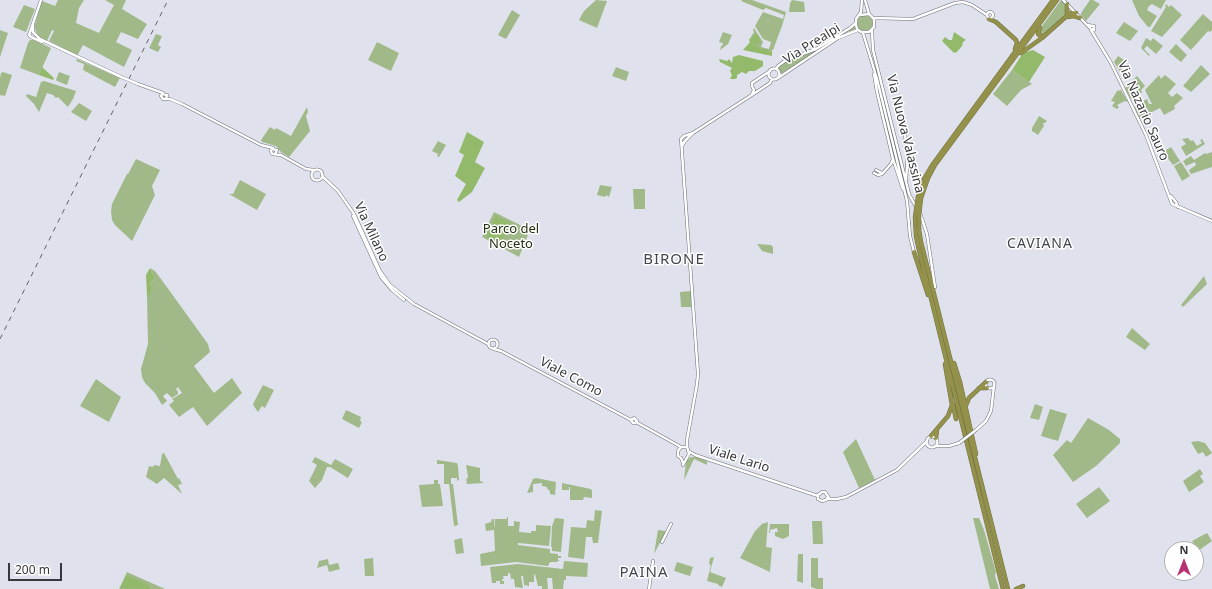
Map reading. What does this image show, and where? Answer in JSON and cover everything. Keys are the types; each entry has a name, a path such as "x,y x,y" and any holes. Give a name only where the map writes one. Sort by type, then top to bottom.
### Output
{"highway":[{"path":"1003,589 917,240 915,217 924,179 933,164 1053,0"},
{"path":"978,469 974,441 959,379 939,316 921,242 919,230 920,198 935,165 1057,0"},
{"path":"1066,17 1068,11 1067,4"},
{"path":"1045,36 1039,36 1037,32 1050,15 1051,9"},
{"path":"1006,70 1024,50 1045,36 1070,13 1073,13 1080,18"},
{"path":"989,16 1014,37 1017,42 1017,46 1000,70 998,76"},
{"path":"1014,37 1018,39 1022,38 1036,23"},
{"path":"914,252 935,313"},
{"path":"935,287 939,316"},
{"path":"946,340 1008,589"},
{"path":"943,348 956,419"},
{"path":"966,407 967,402 973,394 986,382"},
{"path":"978,388 988,388"},
{"path":"962,391 967,395 973,394"},
{"path":"931,436 951,410 952,402"},
{"path":"937,440 938,428"},
{"path":"1016,589 1023,586"}],"main road":[{"path":"41,0 29,36 155,91 162,95 163,99 173,100 185,105 234,129"},
{"path":"862,0 860,15 856,19 858,30 863,33 872,31 878,21 884,19"},
{"path":"866,0 869,14 873,18 875,25"},
{"path":"1063,0 1073,13"},
{"path":"873,18 913,19 960,2 972,5 989,16"},
{"path":"860,15 869,14"},
{"name":"Via Nazario Sauro","path":"1080,18 1091,28 1114,69 1146,135 1162,179 1173,202 1179,208 1212,221"},
{"path":"32,38 34,34 33,22"},
{"name":"Via Prealpi","path":"776,69 786,60 816,49 856,23"},
{"name":"Via Prealpi","path":"778,78 838,38 858,30"},
{"name":"Via Nuova Valassina","path":"872,31 875,58 910,199 919,211 925,226 935,287"},
{"path":"30,33 54,47"},
{"name":"Via Nuova Valassina","path":"863,33 873,65 906,196 910,236 914,252"},
{"path":"873,65 876,89 893,159 906,196"},
{"path":"681,139 693,133 752,95 770,83 772,79 778,78 779,72 776,69 772,69 770,71 769,76 772,79"},
{"name":"Via Prealpi","path":"752,95 754,91 752,83 770,71"},
{"path":"162,95 166,93 167,95 209,115 306,169 320,171 322,176 319,180"},
{"path":"166,99 167,95"},
{"path":"906,130 905,138 908,153 906,184"},
{"path":"682,147 687,138 693,133"},
{"path":"901,137 905,138"},
{"path":"681,139 687,138"},
{"path":"673,443 678,451 678,456 681,458 683,465 690,452 687,448 687,440 697,389 698,374 681,139"},
{"path":"272,150 272,154 276,152"},
{"path":"875,172 878,175 882,173 889,167 893,159"},
{"path":"889,167 892,166 896,168"},
{"path":"306,169 314,180 330,183"},
{"path":"311,176 314,170"},
{"name":"Via Milano","path":"322,176 338,191 345,202 383,280 400,297 488,344"},
{"path":"491,340 488,344 489,347 494,348 497,344"},
{"path":"482,341 495,340 501,350"},
{"name":"Viale Como","path":"494,348 501,350 631,420 633,423 636,422 673,443"},
{"path":"828,498 825,492 817,495 819,500 822,501 828,498 837,499 846,497 897,470 921,448 931,436 943,446 950,446 959,443 982,425 990,415 992,408 993,397 994,386 994,383 992,380 989,380 986,382 985,386 988,388 993,397"},
{"path":"988,388 992,388 994,386"},
{"path":"678,451 687,440"},
{"path":"934,446 937,440"},
{"path":"927,441 930,446"},
{"path":"673,443 687,448"},
{"path":"921,448 930,446 950,446"},
{"name":"Viale Lario","path":"690,452 695,455 817,495"},
{"name":"Viale Lario","path":"687,457 695,455"},
{"path":"681,458 687,457"},
{"path":"662,542 672,524"},
{"path":"649,589 653,561"}],"green space":[{"path":"58,0 84,0 79,8 76,23 99,33 114,5 105,0 126,0 122,9 147,24 138,39 121,32 116,42 132,50 124,67 83,45 77,56 49,41 54,31 52,30 47,41 38,36 35,29 35,24 42,1 55,6"},
{"path":"596,0 607,1 597,28 579,20 584,11"},
{"path":"752,0 786,12 773,50 769,52 751,45 759,41 759,39 755,36 752,36 749,40 754,32 754,28 763,42 761,47 769,49 771,42 763,39 755,26 763,12 783,19 784,15 766,8 763,10 741,1"},
{"path":"792,0 804,2 805,12 789,12 790,3"},
{"path":"1061,0 1066,5 1066,15 1044,35 1040,35 1039,30"},
{"path":"1090,0 1100,4 1086,21 1081,13"},
{"path":"1132,0 1166,0 1161,9 1152,4 1149,6 1147,10 1157,16 1150,27 1148,27 1139,16"},
{"path":"1166,4 1169,7 1171,5 1182,15 1162,37 1151,31 1166,7"},
{"path":"24,5 35,9 26,32 13,27"},
{"path":"512,10 520,15 506,39 498,35"},
{"path":"1203,14 1212,22 1212,30 1210,32 1208,31 1191,50 1180,40"},
{"path":"865,15 871,17 873,23 871,29 865,31 859,29 857,23 859,17"},
{"path":"1124,22 1138,31 1130,41 1116,33"},
{"path":"855,26 857,29 847,32 782,73 778,68 787,61 817,50"},
{"path":"0,30 8,33 0,57"},
{"path":"723,32 732,35 728,44 720,50 723,43 719,42"},
{"path":"954,32 966,40 956,53 954,53 942,41 945,37 952,40"},
{"path":"156,34 162,36 158,45 161,47 158,52 149,48"},
{"path":"757,34 760,38 760,43 752,45 768,50 769,52 772,50 772,56 743,50 750,42 749,40 752,36"},
{"path":"1146,38 1151,41 1153,38 1163,46 1156,54 1147,46 1144,49 1150,55 1149,56 1141,48"},
{"path":"30,40 34,40 51,48 39,75 20,68"},
{"path":"377,42 399,53 391,71 368,60"},
{"path":"1176,44 1187,55 1181,62 1169,52"},
{"path":"1033,50 1045,57 1029,82 1012,70 1023,53"},
{"path":"739,55 763,61 763,66 755,71 749,71 746,74 742,72 737,75 737,78 730,79 732,75 730,71 732,68 719,60 727,61 729,59 732,63 733,57"},
{"path":"1118,56 1127,62 1120,72 1114,62"},
{"path":"77,59 120,78 115,87 83,70 84,64 76,61"},
{"path":"1201,65 1210,74 1191,92 1183,86"},
{"path":"42,67 54,78 53,80 39,75"},
{"path":"616,67 629,72 626,81 612,76"},
{"path":"1012,70 1032,84 1021,90 1007,106 993,94"},
{"path":"3,72 12,75 5,96 0,95 0,78 1,73"},
{"path":"59,72 70,76 67,85 56,80"},
{"path":"1159,75 1161,79 1165,75 1176,84 1168,93 1172,97 1177,93 1183,98 1174,106 1175,109 1164,115 1160,108 1140,118 1134,107 1138,105 1140,107 1142,106 1139,100 1141,98 1143,101 1147,99 1149,104 1152,104 1145,90"},
{"path":"1137,76 1145,86 1141,90 1142,92 1131,99 1125,88"},
{"path":"44,81 76,91 68,107 58,97 56,98 47,93 39,112 26,96 27,94 36,97 41,82"},
{"path":"1121,90 1128,102 1125,101 1117,105 1119,107 1117,109 1112,106 1115,102 1111,101 1117,91"},
{"path":"79,103 92,111 86,121 71,112"},
{"path":"307,107 308,112 306,116 310,131 289,157 281,152 276,146 262,142 261,140 270,127 275,130 276,128 291,136"},
{"path":"1039,116 1047,121 1043,123 1044,126 1038,135 1032,131 1032,128"},
{"path":"467,132 484,142 475,162 485,168 472,192 459,202 457,200 466,184 455,176 464,155 459,152"},
{"path":"1188,138 1191,141 1193,140 1197,146 1202,143 1200,140 1202,139 1205,144 1186,156 1181,147 1186,144 1182,139"},
{"path":"438,141 446,145 439,157 437,156 438,154 432,151"},
{"path":"1171,147 1180,161 1173,165 1163,152"},
{"path":"1212,152 1212,167 1191,174 1189,170 1196,165 1195,162 1186,166 1183,161 1191,156 1194,160 1205,153"},
{"path":"136,159 160,170 152,186 155,195 132,241 115,225 112,220 111,211 112,204"},
{"path":"1181,162 1190,176 1182,181 1174,166"},
{"path":"240,180 266,194 257,210 229,194 233,194"},
{"path":"600,185 612,187 609,197 606,195 605,197 597,195"},
{"path":"633,189 645,189 645,209 634,209"},
{"name":"Parco del Noceto","path":"494,212 530,230 519,257 482,237"},
{"path":"496,216 510,223 510,226 500,243 486,236"},
{"path":"757,244 771,245 773,247 773,254 762,251"},
{"path":"150,268 155,271 208,344 210,352 194,366 214,393 232,378 242,393 207,426 193,407 179,417 169,405 174,401 172,399 182,393 178,387 176,389 178,394 172,398 167,393 163,396 167,401 162,405 155,393 145,383 142,377 141,369 148,344 147,296 152,287 150,284 153,280"},
{"path":"150,268 154,278 150,284 152,287 150,294 147,296 146,275"},
{"path":"1204,276 1207,284 1183,307 1181,305"},
{"path":"691,291 691,307 681,307 680,292"},
{"path":"1132,328 1150,344 1145,350 1126,337"},
{"path":"96,379 121,397 109,422 80,406"},
{"path":"263,385 274,390 265,408 262,406 258,412 253,405"},
{"path":"1035,404 1043,407 1039,420 1030,418"},
{"path":"1050,409 1067,414 1058,441 1041,436"},
{"path":"346,410 361,417 360,421 362,422 359,428 342,419"},
{"path":"1088,418 1109,430 1120,439 1120,443 1096,466 1073,482 1053,455 1067,440 1071,443"},
{"path":"856,439 875,480 859,488 843,452"},
{"path":"1198,441 1205,443 1212,453 1206,457 1203,452 1198,454 1191,442"},
{"path":"164,453 182,484 178,485 182,494 164,478 157,484 146,477 149,466 160,466 162,454"},
{"path":"315,457 331,465 335,459 353,469 348,478 330,467 327,467 322,480 315,488 309,481 317,465 312,462"},
{"path":"691,457 696,457 707,461 707,465 694,459 684,480 686,461"},
{"path":"437,460 457,463 458,466 459,480 457,481 457,478 451,478 451,484 453,484 458,525 454,526 449,484 444,484 444,464 437,464"},
{"path":"466,465 480,468 480,481 483,483 467,484 466,478 467,479 468,477"},
{"path":"1200,469 1203,474 1200,476 1204,482 1189,492 1183,481"},
{"path":"536,478 556,482 555,495 550,494 549,489 542,486 542,483 533,484 533,492 527,493 533,479"},
{"path":"434,480 438,480 438,484 440,484 443,506 422,507 419,485 434,484"},
{"path":"562,483 591,489 592,498 584,497 583,500 570,500 570,487 569,490 562,490"},
{"path":"1099,487 1110,501 1087,518 1076,504"},
{"path":"595,510 602,511 598,543 593,543 592,537 586,537 584,559 568,557 571,527 586,528 587,520 594,521"},
{"path":"507,517 508,526 514,526 514,521 520,522 519,532 531,533 531,531 536,531 536,525 551,526 549,546 518,543 517,555 518,545 550,549 550,553 561,556 561,558 558,558 560,561 550,562 548,566 516,562 481,566 480,554 495,551 494,530 486,531 485,524 494,519 495,530 495,519 507,519"},
{"path":"555,518 564,519 561,552 552,551 551,547 552,526"},
{"path":"973,518 979,518 984,530 996,572 995,576 999,589 990,589"},
{"path":"812,521 822,521 823,544 813,544"},
{"path":"768,522 766,547 772,548 770,572 740,558 755,531 762,524"},
{"path":"770,524 789,524 789,536 783,539 775,536 775,532 778,532 777,528 770,530 769,533"},
{"path":"658,530 666,531 654,554"},
{"path":"1207,533 1212,541 1204,547 1204,541 1192,541"},
{"path":"462,538 464,553 456,554 454,540"},
{"path":"798,554 803,554 803,583 797,581"},
{"path":"714,557 710,572 726,578 722,587 718,584 707,581 711,565 709,564 710,558"},
{"path":"373,558 374,576 365,576 364,559"},
{"path":"811,558 818,558 818,578 823,578 823,589 811,587"},
{"path":"328,559 329,565 338,563 340,569 329,572 327,565 317,568 319,561"},
{"path":"564,561 588,563 587,577 566,576 563,589 553,589 552,578 547,578 548,589 542,589 542,586 538,586 535,574 534,582 529,582 529,586 524,585 523,576 521,576 523,588 515,587 514,579 511,579 510,573 508,573 508,576 503,576 504,579 502,579 502,581 504,581 504,584 500,584 500,581 492,583 490,567 518,564 563,569"},
{"path":"677,562 693,567 690,576 674,571"},
{"path":"127,572 165,589 119,589"},
{"path":"127,575 150,586 149,589 120,588"}],"railway":[{"path":"0,339 168,0"}],"district":[{"name":"CAVIANA","path":"1040,244"},
{"name":"BIRONE","path":"674,260"},
{"name":"PAINA","path":"644,573"}]}
